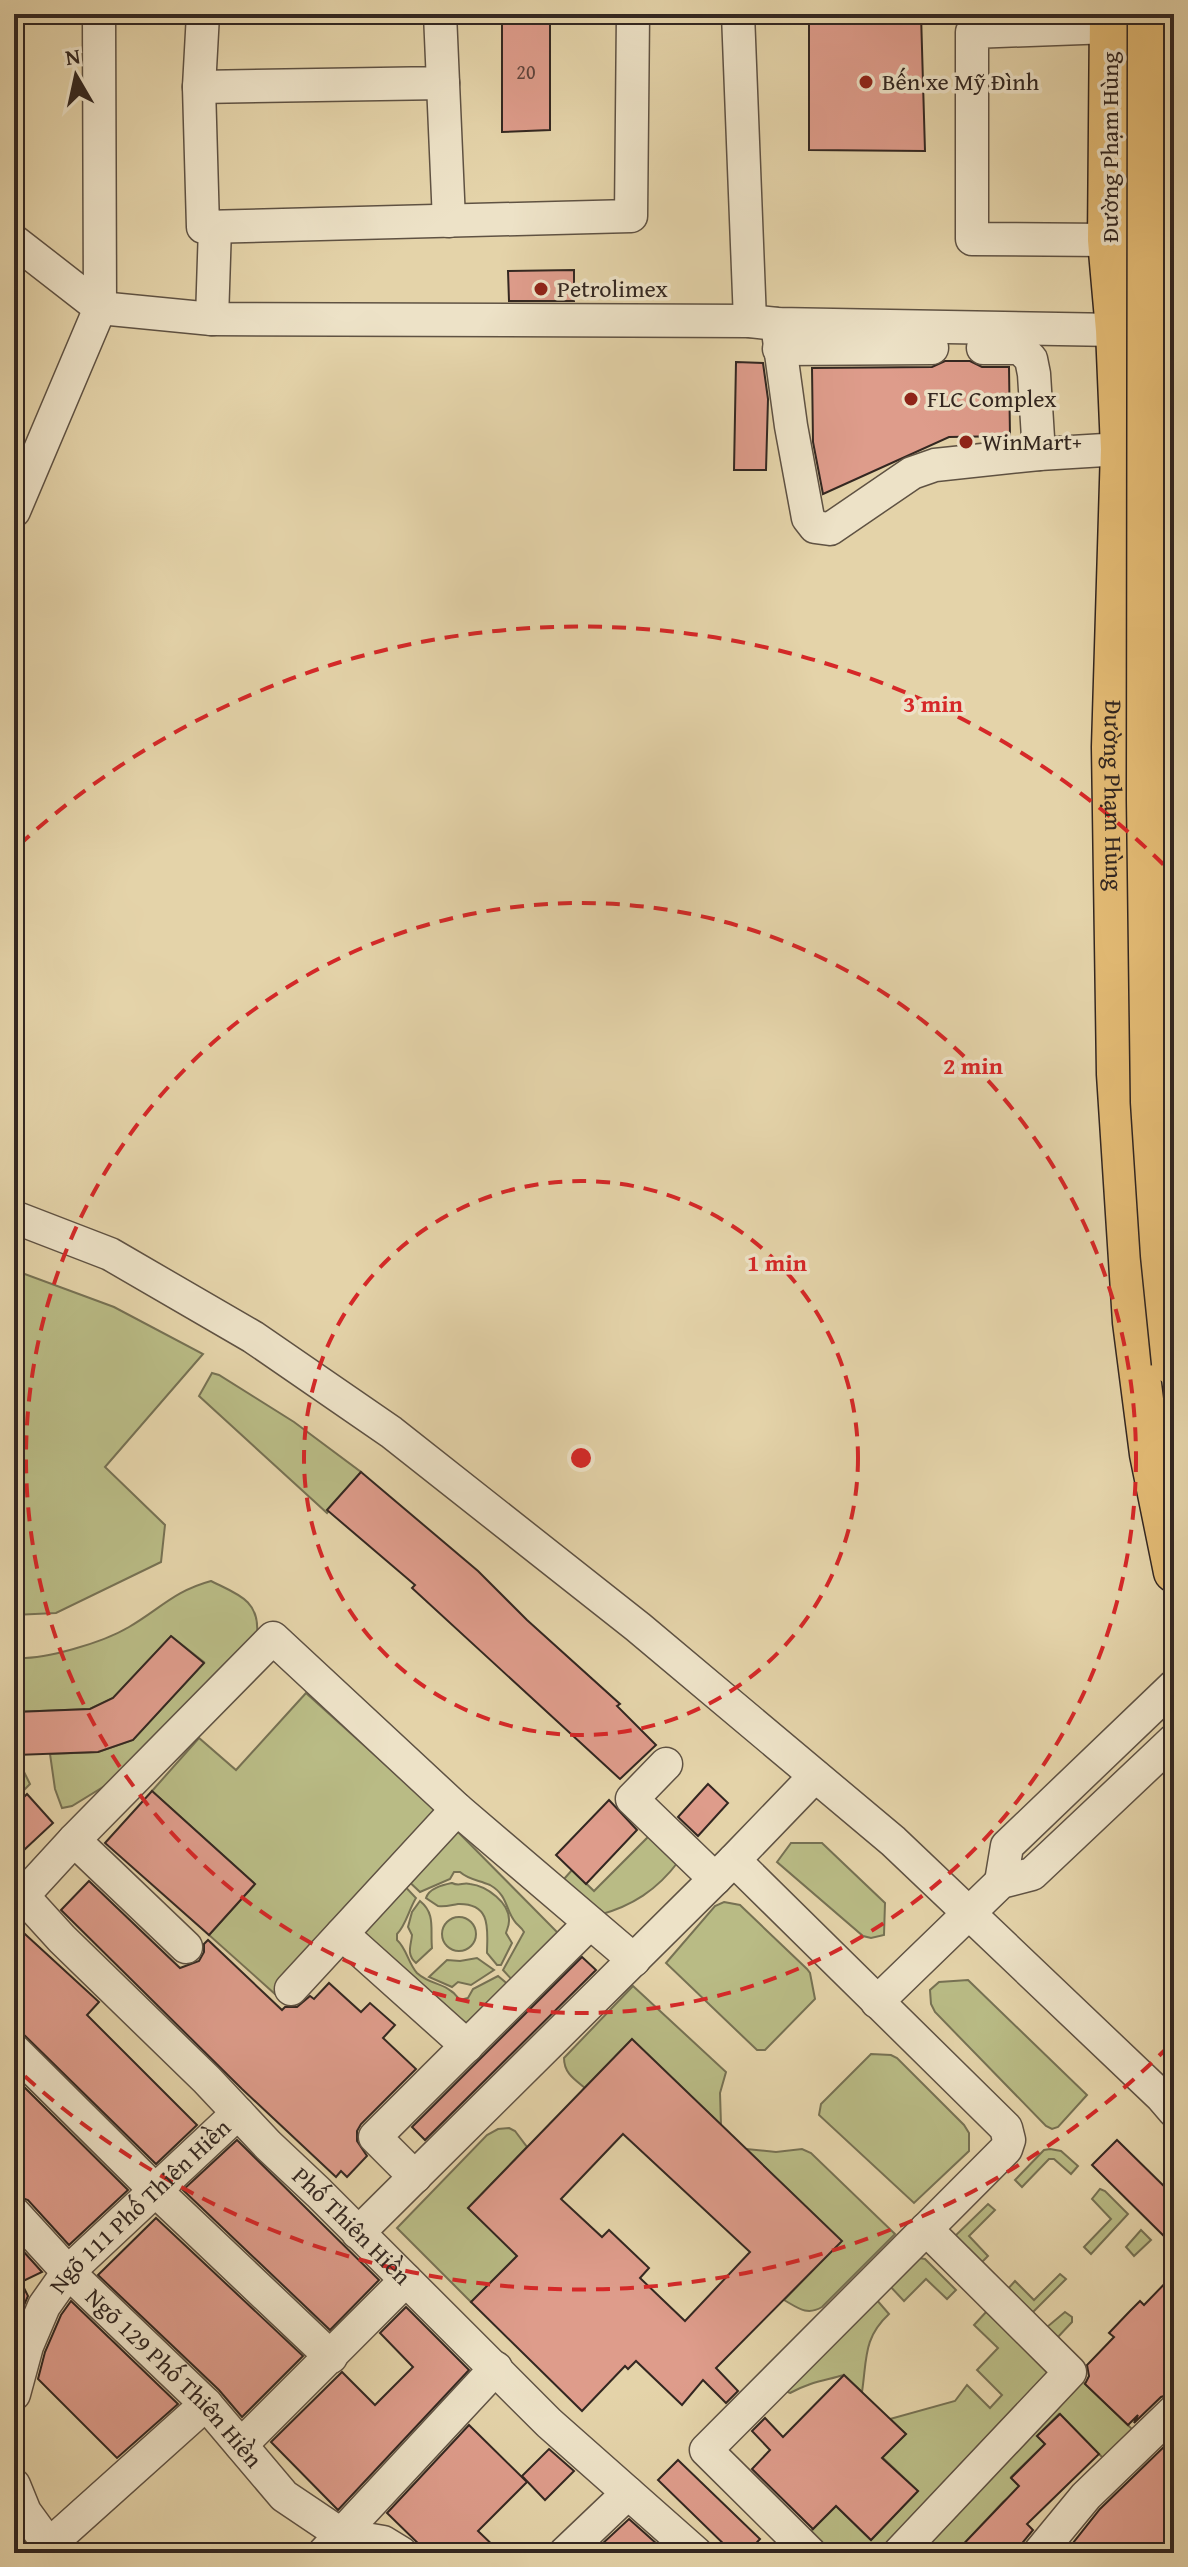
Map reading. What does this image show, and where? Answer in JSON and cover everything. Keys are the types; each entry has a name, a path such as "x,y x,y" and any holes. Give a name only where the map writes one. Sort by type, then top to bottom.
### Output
{"highway":[{"path":"1124,18 1149,800 1153,1071 1163,1255 1174,1363"}],"main road":[{"name":"Đường Phạm Hùng","path":"1124,18 1108,240 1121,449 1112,747 1117,1074 1133,1322 1145,1425 1174,1572"},
{"path":"1126,1218 1174,1215"}],"street":[{"path":"14,511 100,308 99,14"},
{"path":"203,14 199,87 203,227 631,216 633,14"},
{"path":"440,14 449,221"},
{"path":"738,14 769,331 808,518 815,527 830,529 912,473 925,468 1039,454 1121,449"},
{"path":"1108,240 972,239 972,32 1124,18"},
{"path":"199,87 443,83"},
{"path":"212,319 215,227"},
{"path":"14,241 100,308 212,319 769,331 1116,330"},
{"path":"769,331 1020,348 1031,359 1034,374 1039,454"},
{"path":"14,1217 110,1254 253,1337 391,1432 638,1627 893,1841 1174,2111"},
{"path":"16,1891 29,1889 273,1638 457,1809 634,1960"},
{"path":"1001,1882 1007,1846 1174,1686"},
{"path":"877,2002 1001,1882 1032,1874 1174,1740"},
{"path":"666,1764 632,1799 725,1870 877,2002 1006,2128 1009,2140 1006,2149 706,2450 810,2553"},
{"path":"358,2233 725,1870 815,1776"},
{"path":"291,1989 457,1809"},
{"path":"74,1840 186,1947"},
{"name":"Phố Thiên Hiền","path":"16,1891 549,2423 696,2553"},
{"path":"415,2177 375,2137 590,1923"},
{"path":"342,1934 467,2046"},
{"path":"14,2050 155,2190 331,2357"},
{"name":"Ngõ 111 Phố Thiên Hiền","path":"14,2394 27,2346 44,2306 68,2272 238,2113"},
{"name":"Ngõ 129 Phố Thiên Hiền","path":"14,2213 68,2272 206,2404 284,2496 333,2544"},
{"path":"899,2553 1070,2372 926,2229"},
{"path":"241,2445 406,2280"},
{"path":"333,2544 496,2368"},
{"path":"14,2485 45,2549 206,2404"},
{"path":"1039,2553 1086,2496 1174,2411"},
{"path":"565,2553 628,2493"},
{"path":"333,2544 383,2542 401,2553"}],"green space":[{"path":"14,1270 114,1307 203,1354 105,1467 165,1525 161,1562 56,1613 14,1615"},
{"path":"212,1373 294,1422 361,1472 327,1513 199,1396"},
{"path":"211,1581 238,1595 251,1606 257,1622 257,1634 116,1779 72,1806 62,1808 55,1789 50,1754 98,1752 133,1740 204,1662 171,1636 113,1698 90,1709 16,1712 14,1757 14,1658 56,1653 104,1639 129,1627 177,1595"},
{"path":"306,1693 438,1812 275,1994 209,1935 255,1884 152,1791 199,1738 236,1770"},
{"path":"14,1762 22,1768 30,1784 14,1800"},
{"path":"457,1831 558,1933 514,1982 503,1970 524,1932 496,1889 454,1872 450,1879 420,1892 402,1875"},
{"path":"649,1836 678,1862 652,1889 633,1902 599,1915 564,1879 572,1870 594,1891"},
{"path":"791,1843 822,1843 885,1903 884,1935 863,1936 777,1862"},
{"path":"398,1879 416,1898 397,1934 397,1940 417,1973 447,1988 460,2000 468,1998 473,1989 498,1976 510,1986 469,2032 349,1932"},
{"path":"452,1883 477,1885 496,1896 506,1908 509,1921 506,1933 512,1943 501,1965 497,1965 487,1953 486,1920 477,1908 458,1904 438,1906 426,1898 433,1889"},
{"path":"420,1901 430,1917 432,1948 416,1963 410,1953 412,1935 408,1927 412,1912"},
{"path":"724,1902 740,1905 810,1973 815,1999 765,2050 757,2050 666,1963 715,1906"},
{"path":"459,1917 471,1922 476,1934 471,1946 459,1951 447,1946 442,1934 447,1922"},
{"path":"477,1958 494,1970 471,1985 458,1982 452,1987 429,1977 447,1960"},
{"path":"968,1980 1087,2095 1058,2127 1052,2129 1046,2126 935,2012 930,1990 939,1982"},
{"path":"633,1986 726,2072 720,2093 721,2125 632,2040 585,2088 568,2072 564,2058"},
{"path":"871,2054 897,2058 969,2133 969,2151 914,2203 819,2115 821,2104"},
{"path":"509,2128 527,2147 468,2208 513,2251 534,2239 471,2302 397,2228 487,2135"},
{"path":"746,2149 776,2152 802,2149 811,2153 895,2234 817,2310 803,2310 784,2300 841,2241"},
{"path":"1044,2150 1061,2151 1078,2166 1071,2174 1054,2159 1049,2159 1022,2187 1015,2180"},
{"path":"1100,2189 1128,2214 1091,2254 1084,2247 1111,2219 1092,2199"},
{"path":"988,2204 995,2210 969,2236 988,2256 979,2265 954,2237"},
{"path":"1141,2230 1151,2240 1134,2256 1126,2247"},
{"path":"919,2258 925,2259 956,2290 947,2299 926,2279 904,2301 888,2284"},
{"path":"1060,2274 1066,2279 1030,2315 1006,2291 1015,2281 1034,2300"},
{"path":"869,2291 889,2314 870,2341 862,2392 844,2375 790,2393 783,2390"},
{"path":"987,2311 1050,2374 881,2553 823,2553 811,2531 836,2506 871,2540 918,2491 882,2457 906,2434 890,2419 955,2401 967,2385 990,2408 1002,2395 977,2370 998,2348 974,2325"},
{"path":"1065,2312 1072,2317 1072,2322 1057,2338 1047,2327"},
{"path":"1077,2376 1132,2429 1107,2462 1059,2414 1037,2436 1045,2444 1011,2477 1021,2488 1003,2502 955,2553 906,2553"}],"building":[{"path":"502,14 550,14 550,130 502,132"},
{"name":"Bến xe Mỹ Đình","path":"809,14 921,14 925,151 809,150"},
{"name":"Petrolimex","path":"574,270 574,301 509,301 508,271"},
{"name":"FLC Complex","path":"945,361 970,361 982,367 1009,367 1010,436 949,437 823,494 813,442 812,368 932,367"},
{"path":"736,362 763,363 768,399 766,470 734,470"},
{"path":"361,1472 478,1571 620,1704 617,1706 656,1745 620,1779 412,1588 415,1585 327,1510"},
{"path":"171,1636 204,1663 133,1740 98,1752 16,1755 15,1712 90,1709 113,1698"},
{"path":"708,1784 728,1803 698,1836 678,1817"},
{"path":"152,1791 255,1884 209,1935 105,1843"},
{"path":"27,1794 53,1823 24,1850 14,1838 14,1807"},
{"path":"609,1800 637,1830 586,1884 556,1855"},
{"path":"89,1881 180,1968 199,1961 208,1940 282,2010 297,2007 310,1996 314,1999 329,1983 361,2012 370,2003 395,2025 383,2038 416,2069 361,2124 357,2141 367,2156 347,2177 341,2171 336,2177 61,1910"},
{"path":"14,1924 99,2002 87,2015 197,2125 156,2164 14,2025"},
{"path":"582,1957 596,1970 425,2140 412,2127"},
{"path":"632,2039 842,2241 716,2368 738,2391 726,2403 703,2380 682,2405 636,2361 628,2369 625,2366 582,2411 471,2302 517,2256 468,2208","holes":["623,2134 750,2252 685,2321 640,2278 649,2268 609,2230 602,2237 561,2199"]},
{"path":"14,2077 128,2190 69,2245 28,2200 14,2195"},
{"path":"237,2140 379,2280 330,2330 183,2190"},
{"path":"1117,2140 1174,2196 1174,2246 1092,2165"},
{"path":"156,2218 303,2356 242,2417 219,2390 98,2275"},
{"path":"14,2241 42,2272 21,2282 28,2296 14,2328"},
{"path":"1174,2274 1174,2393 1161,2397 1128,2425 1085,2384 1089,2376 1087,2365 1114,2337 1109,2333 1130,2311 1140,2301 1144,2305"},
{"path":"71,2301 178,2404 117,2458 38,2379 45,2352 61,2315"},
{"path":"406,2307 469,2370 338,2510 271,2442 342,2372 375,2405 413,2367 380,2333"},
{"path":"844,2375 906,2434 882,2458 918,2491 871,2540 836,2506 813,2529 752,2469 770,2450 752,2431 765,2418 783,2437"},
{"path":"1060,2414 1099,2454 1027,2524 1033,2530 1014,2553 955,2553 1019,2486 1011,2478 1045,2444 1037,2436"},
{"path":"469,2425 527,2482 478,2531 501,2553 428,2553 387,2513"},
{"path":"1174,2437 1174,2553 1065,2553 1100,2509"},
{"path":"549,2449 574,2471 545,2500 522,2476"},
{"path":"678,2460 760,2539 747,2553 733,2553 658,2480"},
{"path":"629,2519 667,2553 609,2553 601,2545"}],"place":[{"name":"Bến xe Mỹ Đình","path":"866,82"},
{"name":"Petrolimex","path":"541,289"},
{"name":"FLC Complex","path":"911,399"},
{"name":"WinMart+","path":"966,442"}]}
